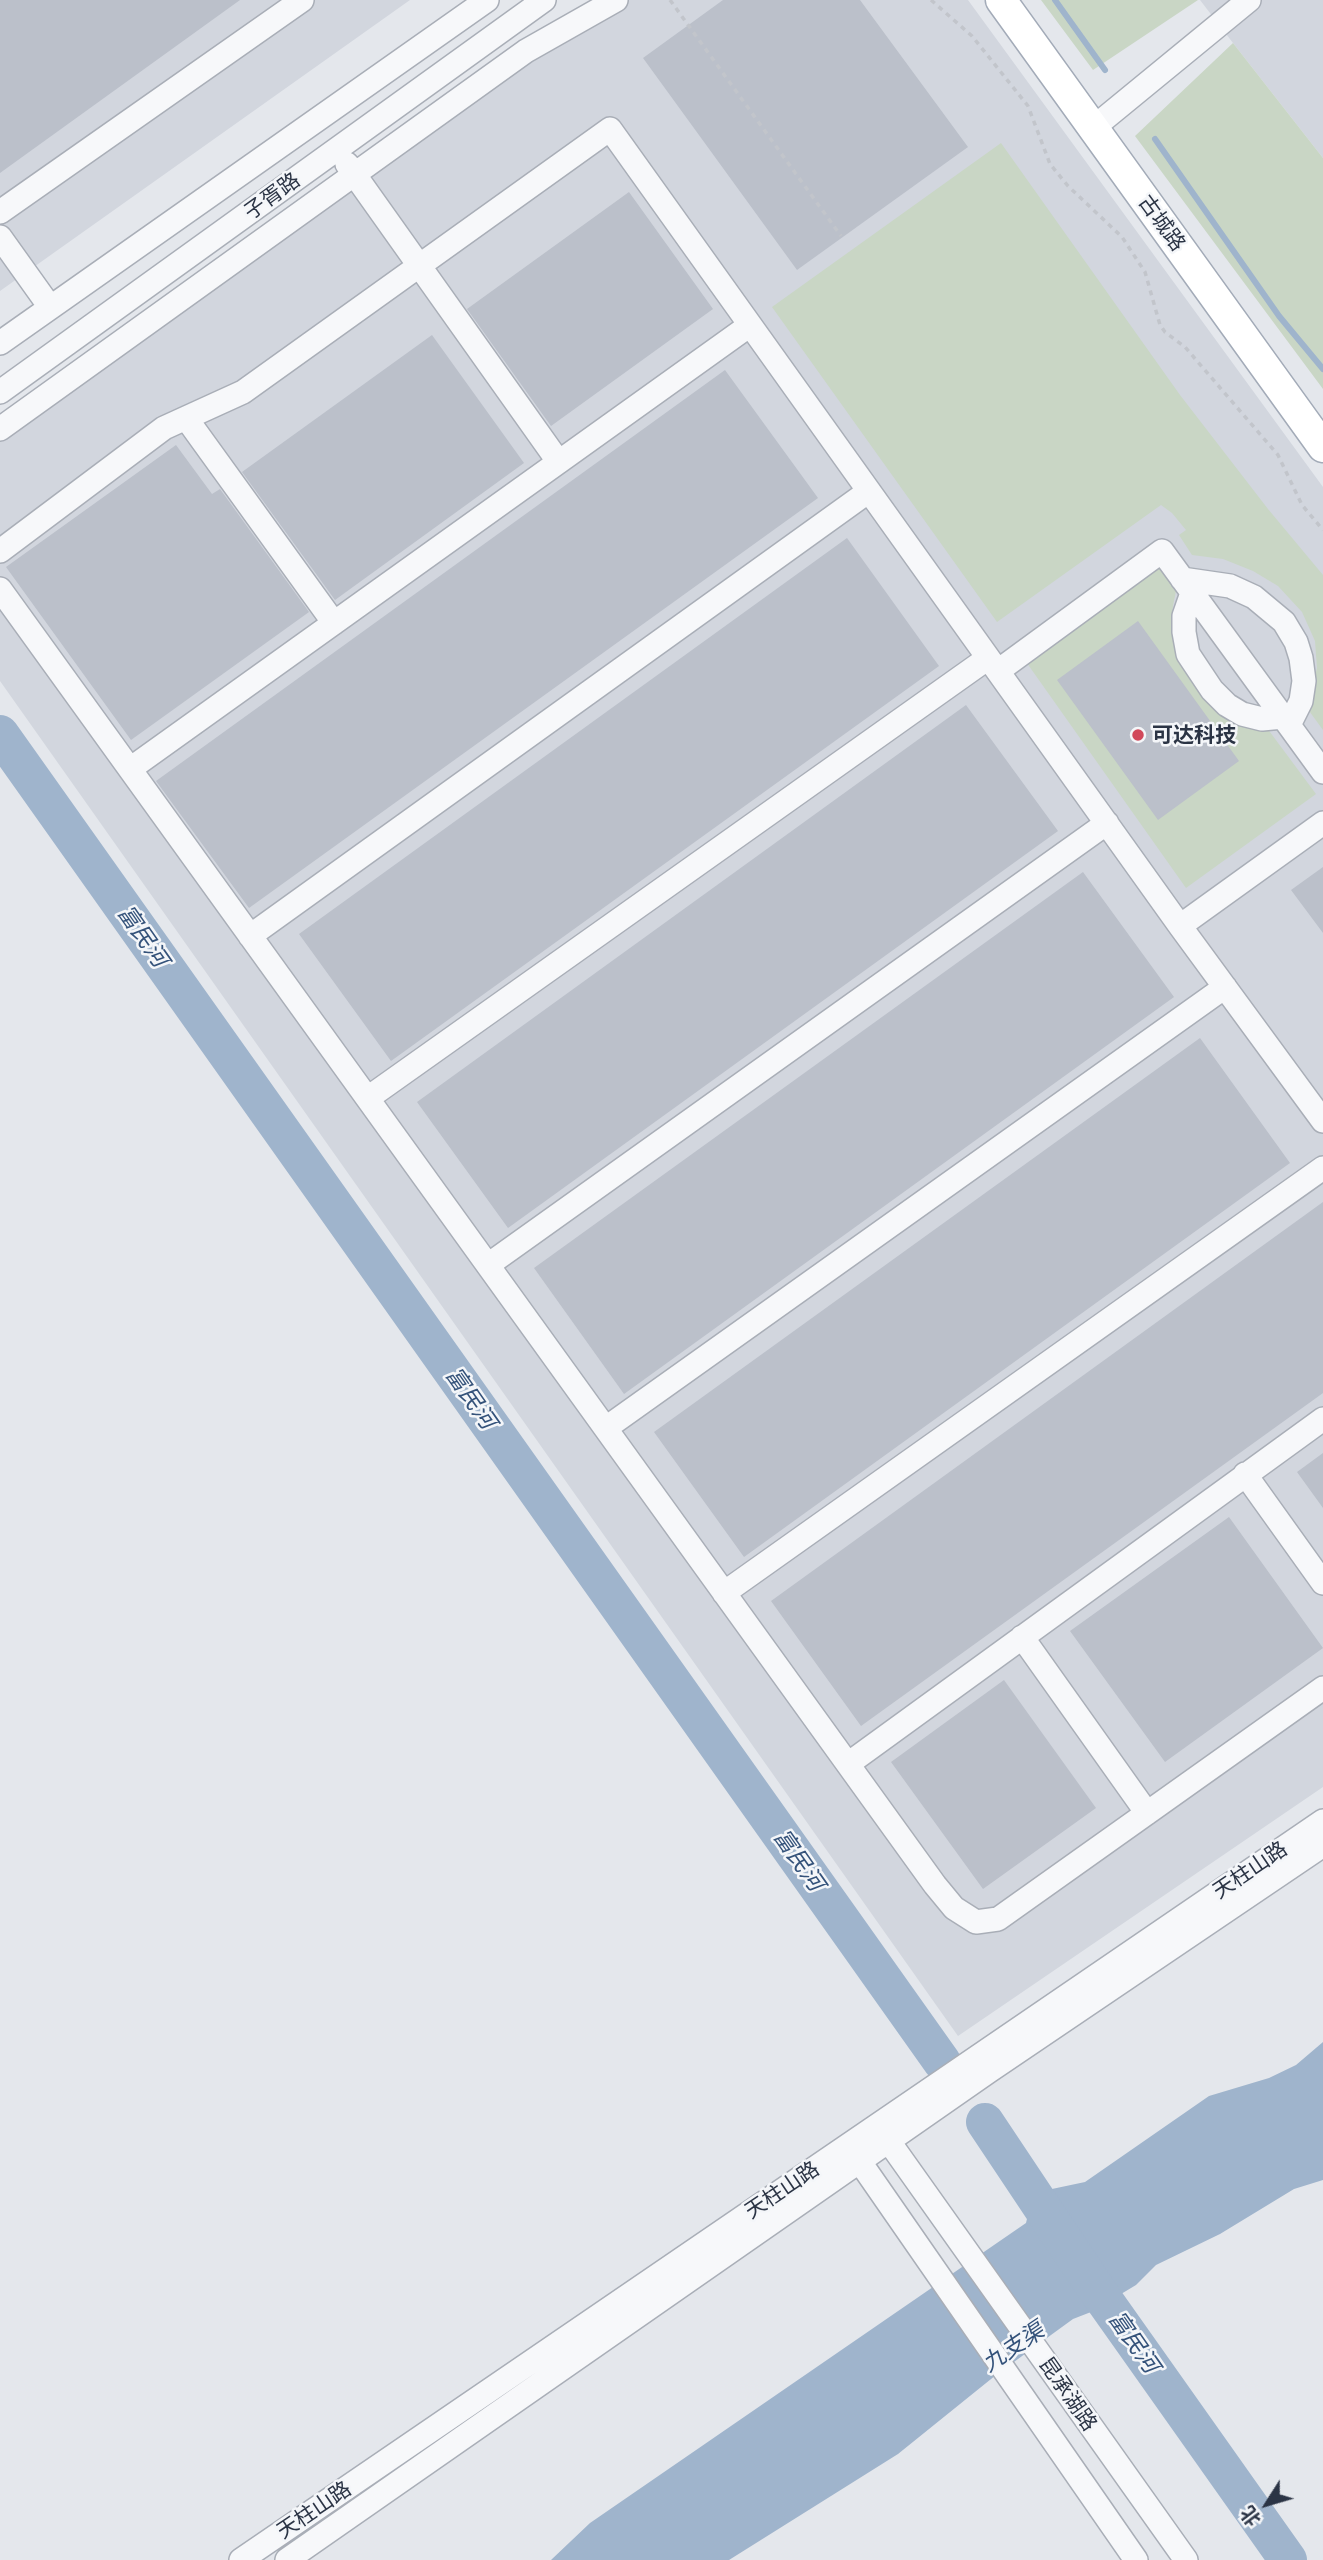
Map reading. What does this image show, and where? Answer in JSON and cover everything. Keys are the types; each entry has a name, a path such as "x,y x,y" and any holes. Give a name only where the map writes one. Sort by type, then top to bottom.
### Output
{"main road":[{"name":"古城路","path":"1001,0 1100,122 1323,418"},
{"name":"古城路","path":"1022,0 1100,122 1323,447"}],"street":[{"path":"0,212 302,0"},
{"name":"子胥路","path":"0,343 487,0"},
{"name":"子胥路","path":"0,392 544,0"},
{"path":"0,429 526,51 616,0"},
{"path":"1100,122 1249,0"},
{"path":"0,551 164,429 243,392 610,129 1180,926 1323,1121"},
{"path":"337,149 558,461"},
{"path":"0,237 50,307"},
{"path":"130,769 750,325"},
{"path":"186,418 334,623"},
{"path":"250,936 869,491"},
{"path":"368,1098 993,664 1162,551 1323,772"},
{"path":"1187,586 1230,586 1254,597 1284,622 1298,650 1304,681 1301,701 1286,721"},
{"path":"1187,586 1184,632 1188,654 1212,690 1227,705 1242,714 1286,721"},
{"path":"0,589 954,1908 976,1922 998,1919 1323,1688"},
{"path":"488,1265 1107,823"},
{"path":"1180,926 1323,823"},
{"path":"606,1428 1225,987"},
{"path":"724,1593 1323,1168"},
{"path":"848,1765 1323,1419"},
{"path":"1244,1474 1323,1583"},
{"path":"1022,1637 1147,1813"},
{"name":"天柱山路","path":"884,2133 1323,1821"},
{"name":"天柱山路","path":"241,2560 1323,1845"},
{"name":"昆承湖路","path":"884,2133 1186,2560"},
{"name":"天柱山路","path":"287,2560 854,2153"},
{"name":"昆承湖路","path":"854,2153 1136,2560"}],"path":[{"path":"670,0 841,236"},
{"path":"931,0 953,17 979,44 1028,106 1050,164 1122,237 1146,272 1160,325 1185,347 1278,455 1302,505 1323,530"}],"shaded area":[{"path":"0,0 410,0 0,291"},
{"path":"622,0 968,0 1323,487 1323,1787 958,2036 0,681 0,440 512,64"},
{"path":"1200,0 1323,0 1323,158 1233,43"}],"green space":[{"path":"1041,0 1198,0 1093,70"},
{"path":"1233,43 1323,158 1323,389 1135,136"},
{"path":"1001,143 1180,395 1323,575 1323,730 1307,708 1317,668 1315,641 1302,612 1278,586 1253,571 1223,559 1192,555 1179,535 1186,530 1172,513 1161,505 997,622 772,307"},
{"path":"1158,561 1177,586 1171,628 1173,640 1216,701 1264,724 1316,794 1186,888 1025,657"}],"water":[{"name":"九支渠","path":"1323,2042 1323,2180 1294,2189 1220,2234 1156,2265 1136,2285 1091,2312 1073,2319 996,2375 898,2454 729,2560 551,2560 590,2523 1026,2223 1033,2193 1085,2182 1209,2096 1269,2078 1296,2065"}],"building":[{"path":"0,0 240,0 0,173"},
{"path":"723,0 860,0 968,147 797,270 643,58"},
{"path":"629,192 713,309 551,426 467,309"},
{"path":"432,335 524,463 335,600 242,472"},
{"path":"725,370 818,498 249,908 156,781"},
{"path":"176,445 212,494 220,489 309,612 131,740 6,567"},
{"path":"847,538 939,666 391,1061 299,934"},
{"path":"1138,621 1239,761 1158,820 1057,680"},
{"path":"966,705 1058,831 508,1228 417,1102"},
{"path":"1323,867 1323,933 1291,890"},
{"path":"1083,872 1174,997 624,1394 534,1268"},
{"path":"1200,1038 1290,1163 744,1557 654,1432"},
{"path":"1323,1202 1323,1393 861,1726 771,1601"},
{"path":"1323,1453 1323,1508 1297,1472"},
{"path":"1229,1517 1323,1648 1165,1762 1070,1631"},
{"path":"1004,1680 1096,1808 983,1889 891,1762"}],"waterway":[{"path":"1055,0 1105,70"},
{"path":"1155,139 1279,316 1323,369"},
{"name":"富民河","path":"0,734 942,2062"},
{"name":"富民河","path":"985,2122 1097,2290 1288,2560"}],"place":[{"name":"可达科技","path":"1138,735"}]}
